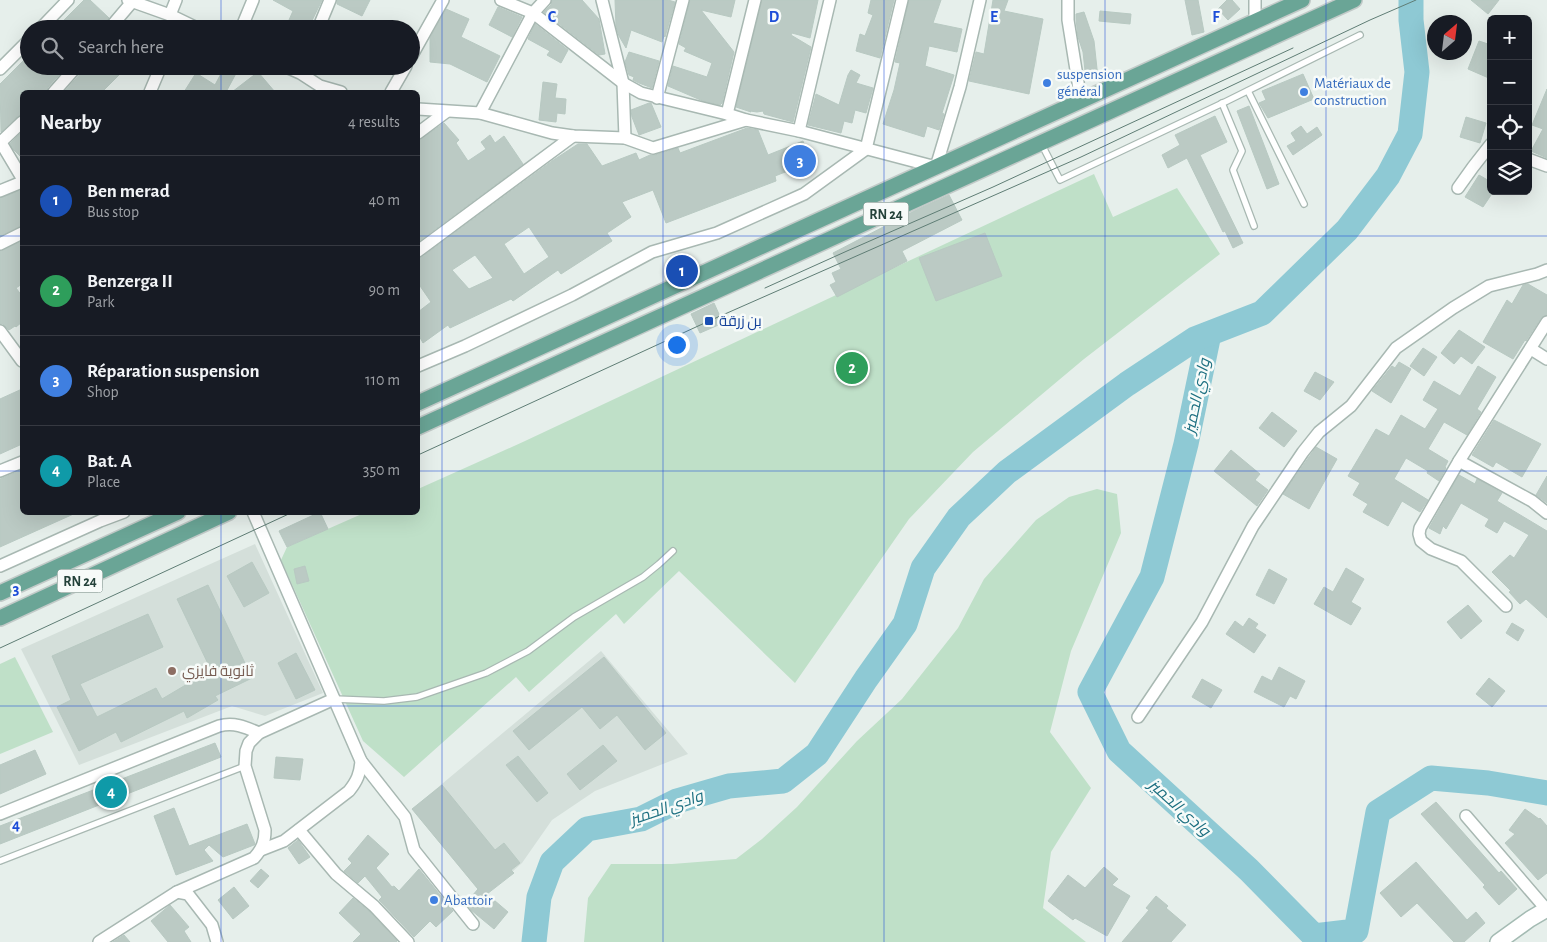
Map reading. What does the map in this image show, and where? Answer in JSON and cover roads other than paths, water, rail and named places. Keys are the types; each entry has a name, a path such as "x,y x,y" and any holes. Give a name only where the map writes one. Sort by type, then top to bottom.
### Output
{"main road":[{"name":"RN 24","path":"420,402 1302,0"},
{"name":"RN 24","path":"420,426 1354,0"},
{"name":"RN 24","path":"0,593 171,515"},
{"name":"RN 24","path":"174,515 189,531"},
{"name":"RN 24","path":"0,618 223,515"},
{"path":"151,525 160,544"},
{"path":"1498,942 1546,909"}],"street":[{"path":"49,20 68,0"},
{"path":"175,20 176,0"},
{"path":"245,20 253,0"},
{"path":"322,20 330,0"},
{"path":"420,41 443,0"},
{"path":"501,0 533,13 623,83 641,93 746,120 799,131 936,167 960,87 980,0"},
{"path":"480,113 533,13 545,0"},
{"path":"602,0 623,83 626,138"},
{"path":"657,98 683,0"},
{"path":"727,114 754,0"},
{"path":"799,131 830,0"},
{"path":"420,365 563,299 652,252 717,233 804,194 866,149 902,0"},
{"path":"1068,0 1068,20 1081,101"},
{"path":"1254,22 1255,0"},
{"path":"116,20 130,1 173,20"},
{"path":"0,69 20,49"},
{"path":"56,90 69,75"},
{"path":"151,90 157,75"},
{"path":"305,75 316,89"},
{"path":"392,90 401,75"},
{"path":"420,109 480,113 552,133 573,136 626,138 653,148 746,120"},
{"path":"420,132 446,112"},
{"path":"20,124 0,141 20,175"},
{"path":"420,250 573,136"},
{"path":"1458,188 1487,150"},
{"path":"1532,160 1547,166"},
{"path":"0,191 20,183"},
{"path":"0,244 20,234"},
{"path":"1138,717 1202,622 1253,526 1303,452 1319,432 1351,406 1396,348 1453,308 1489,286 1547,270"},
{"path":"1506,606 1461,561 1431,549 1421,541 1419,534 1420,528 1459,461 1547,322"},
{"path":"0,331 20,357"},
{"path":"1531,349 1547,359"},
{"path":"1459,461 1532,501 1547,514"},
{"path":"0,471 20,463"},
{"path":"0,566 116,515"},
{"path":"254,515 361,761 404,817 414,850 473,924"},
{"path":"99,942 178,892 254,858 261,850 265,840 265,830 245,766 244,760 249,743 259,733 334,699"},
{"path":"0,814 219,726 237,724 259,733"},
{"path":"261,850 284,841 349,791 356,782 361,761"},
{"path":"1466,816 1546,909"},
{"path":"299,830 336,874 374,906 408,942"},
{"path":"178,892 188,894 212,925 217,942"}],"lane":[{"path":"1041,143 1060,180 1248,91 1360,35"},
{"path":"1248,91 1304,204"},
{"path":"1222,103 1242,151 1233,170 1254,226"},
{"path":"334,699 384,701 417,697 486,673 528,651 574,616 643,577 673,551"},
{"path":"0,861 245,766"}],"waterway":[{"name":"وادي الحميز","path":"534,942 539,897 552,862 587,829 641,819 677,801 729,786 783,781 817,754 905,624 923,568 959,517 1007,472 1127,384 1195,339 1262,313 1347,230 1388,176 1410,134 1417,72 1411,20 1411,0"},
{"name":"وادي الحميز","path":"1209,334 1186,444 1152,577 1090,692 1119,751 1249,870 1314,936 1356,931 1378,812 1431,778 1488,783 1547,793"}],"tram line":[{"path":"420,454 709,321 1081,157 1416,0"},
{"path":"765,288 993,187 1293,48"},
{"path":"0,648 287,515"}],"place":[{"name":"suspension général","path":"1047,83"},
{"name":"Matériaux de construction","path":"1304,92"},
{"name":"Réparation suspension","path":"800,161"},
{"name":"Ben merad","path":"682,271"},
{"name":"بن زرقة","path":"709,321"},
{"name":"Benzerga II","path":"852,368"},
{"name":"ثانوية فايزي","path":"172,671"},
{"name":"Bat. A","path":"111,792"},
{"name":"Abattoir","path":"434,900"}]}
